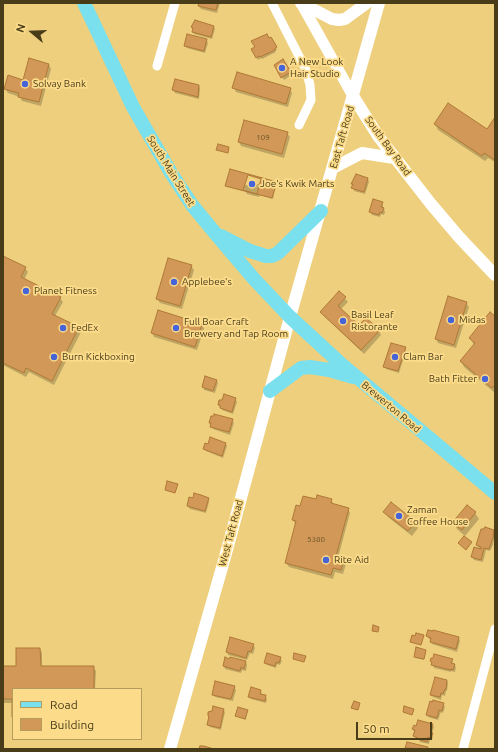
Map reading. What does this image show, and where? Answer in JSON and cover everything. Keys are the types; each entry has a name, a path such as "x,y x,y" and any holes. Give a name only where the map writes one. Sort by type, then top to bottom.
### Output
{"main road":[{"name":"South Main Street","path":"84,3 133,107 192,205 254,279 290,317"},
{"path":"301,3 332,19 339,20 345,19 367,3"},
{"name":"East Taft Road","path":"290,317 379,3"},
{"name":"South Bay Road","path":"353,96 378,136 394,158 451,229 495,275"},
{"path":"333,168 362,153 394,158"},
{"path":"215,233 250,251 266,256 272,256 278,253 321,211"},
{"name":"Brewerton Road","path":"290,317 355,377 495,493"},
{"name":"West Taft Road","path":"170,749 290,317"},
{"path":"270,391 301,368 310,367 329,370 355,377"}],"street":[{"path":"157,66 175,3"},
{"path":"272,3 306,70 310,85 311,100 299,125"},
{"name":"South Bay Road","path":"301,3 353,96"},
{"path":"462,749 495,629"}],"building":[{"path":"199,3 218,3 216,10 198,6"},
{"path":"195,20 214,26 211,37 192,32 193,28 191,27"},
{"path":"187,34 207,39 204,51 184,46"},
{"path":"267,34 269,38 271,37 277,47 275,50 256,58 251,49 255,47 251,41"},
{"name":"Solvay Bank","path":"29,58 49,64 39,102 18,97 19,93 4,89 8,75 23,80"},
{"name":"A New Look Hair Studio","path":"283,59 291,72 281,78 274,65"},
{"path":"237,72 291,88 286,104 232,88"},
{"path":"175,79 199,85 198,97 172,90"},
{"path":"448,103 487,129 495,117 495,160 484,153 482,156 434,124"},
{"path":"244,120 288,132 282,154 238,142"},
{"path":"218,144 229,147 228,153 216,150"},
{"path":"230,169 277,182 272,198 225,186"},
{"path":"356,174 368,178 364,192 351,188 353,184 351,184"},
{"path":"248,175 261,179 257,194 243,190"},
{"path":"373,199 383,202 381,207 384,208 382,213 380,212 379,215 369,212"},
{"path":"3,256 26,267 21,277 61,297 52,314 79,327 52,381 26,368 24,373 3,363"},
{"name":"Applebee's","path":"168,258 192,265 180,306 156,299"},
{"name":"Basil Leaf Ristorante","path":"339,291 346,297 338,306 359,325 366,318 380,330 361,350 320,312"},
{"name":"Midas","path":"448,296 467,302 454,345 435,339"},
{"name":"Full Boar Craft Brewery and Tap Room","path":"158,310 202,324 195,347 151,333"},
{"path":"490,312 495,316 495,385 492,388 460,361 475,343 469,338"},
{"name":"Clam Bar","path":"391,343 406,347 398,371 383,367"},
{"path":"205,376 217,380 213,391 202,387"},
{"path":"224,394 236,398 232,412 220,408 220,405 218,405 219,400 222,400"},
{"path":"214,414 233,419 229,432 210,427 211,423 209,423 211,416 214,416"},
{"path":"210,437 226,443 222,456 203,449 205,443 208,444"},
{"path":"167,481 178,484 175,493 165,490"},
{"path":"194,493 209,498 205,511 187,506 189,497 193,498"},
{"name":"Rite Aid","path":"317,495 332,499 331,503 349,508 336,556 344,559 341,570 333,568 331,575 285,563 296,521 292,520 296,505 300,506 303,496 316,499"},
{"path":"391,502 416,522 408,531 383,512"},
{"path":"467,505 476,512 462,530 452,523"},
{"path":"485,527 494,530 494,535 489,549 484,548 481,560 471,557 474,547 481,549 481,547 476,545 481,529 484,529"},
{"path":"464,536 472,542 466,550 458,543"},
{"path":"373,625 379,627 378,632 372,631"},
{"path":"428,630 459,637 456,649 430,642 431,638 426,636"},
{"path":"416,633 424,635 421,645 410,642 412,635 415,636"},
{"path":"230,637 254,644 251,652 248,651 246,658 226,652"},
{"path":"416,647 426,650 424,659 414,657"},
{"path":"16,648 40,648 41,666 94,666 94,688 12,688 12,699 3,699 3,666 16,666"},
{"path":"267,653 281,657 279,663 276,662 275,666 264,663"},
{"path":"294,653 306,656 304,662 293,659"},
{"path":"434,654 453,659 451,663 455,664 453,670 431,665 432,662 430,661"},
{"path":"225,657 229,659 230,657 246,661 244,669 241,667 240,671 223,666"},
{"path":"435,677 447,680 446,689 443,694 441,693 440,697 430,695"},
{"path":"215,681 235,686 231,699 212,695"},
{"path":"251,687 261,690 260,694 266,695 265,701 248,697"},
{"path":"433,700 444,703 442,711 439,710 437,718 426,715 430,701 433,702"},
{"path":"354,701 360,703 358,710 351,708"},
{"path":"213,706 224,709 220,728 207,725 209,716 208,712 212,711"},
{"path":"404,706 414,709 412,715 403,712"},
{"path":"238,707 248,710 245,719 235,716"},
{"path":"418,720 433,724 431,732 433,733 431,738 428,737 427,742 413,736 415,730 412,729 414,725 416,726"},
{"path":"407,742 428,747 428,749 405,748"},
{"path":"200,746 204,746 214,749 199,749"}],"place":[{"name":"A New Look Hair Studio","path":"282,68"},
{"name":"Solvay Bank","path":"25,84"},
{"name":"Joe's Kwik Marts","path":"252,184"},
{"name":"Applebee's","path":"174,282"},
{"name":"Planet Fitness","path":"26,291"},
{"name":"Midas","path":"451,320"},
{"name":"Basil Leaf Ristorante","path":"343,321"},
{"name":"FedEx","path":"63,328"},
{"name":"Full Boar Craft Brewery and Tap Room","path":"176,328"},
{"name":"Burn Kickboxing","path":"54,357"},
{"name":"Clam Bar","path":"395,357"},
{"name":"Bath Fitter","path":"485,379"},
{"name":"Zaman Coffee House","path":"399,516"},
{"name":"Rite Aid","path":"326,560"}]}
